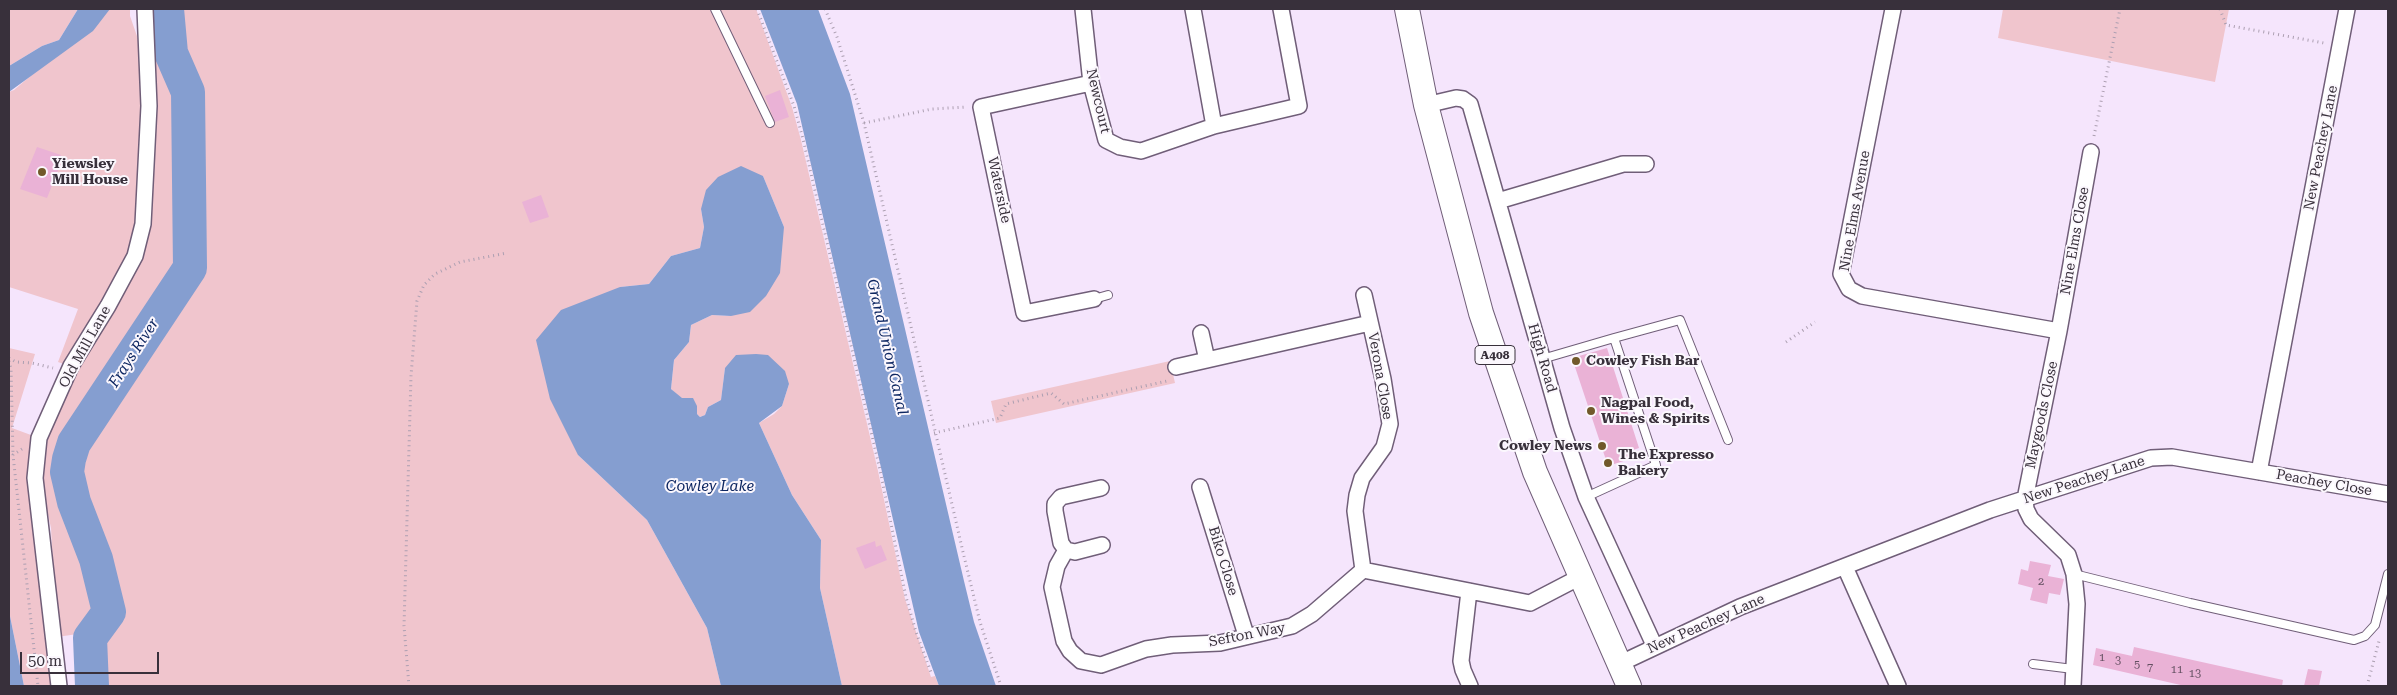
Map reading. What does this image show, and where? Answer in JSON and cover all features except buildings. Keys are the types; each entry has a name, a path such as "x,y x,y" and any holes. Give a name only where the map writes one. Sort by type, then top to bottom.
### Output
{"main road":[{"name":"A408","path":"1407,9 1426,105 1481,313 1535,472 1629,686"}],"street":[{"name":"Old Mill Lane","path":"59,686 35,478 39,438 68,372 108,306 135,256 143,224 149,106 145,9"},
{"name":"Newcourt","path":"1083,9 1091,83 1106,140 1120,146 1142,150 1214,126 1299,106 1282,9"},
{"path":"1193,9 1214,126"},
{"name":"Nine Elms Avenue","path":"1894,9 1841,274 1849,289 1862,296 2059,331"},
{"name":"New Peachey Lane","path":"1619,664 1740,607 1990,510 2152,458 2172,457 2259,472 2347,9"},
{"path":"981,107 1091,83"},
{"name":"High Road","path":"1426,105 1456,98 1463,99 1470,104 1562,428 1586,498 1655,647"},
{"name":"Waterside","path":"981,107 1025,317 1101,297"},
{"name":"Nine Elms Close","path":"2059,331 2091,152"},
{"path":"1498,201 1623,164 1646,164"},
{"name":"Verona Close","path":"1363,570 1355,511 1357,495 1362,478 1384,447 1390,424 1383,379 1364,295"},
{"name":"Verona Close","path":"1176,367 1370,323"},
{"name":"Maygoods Close","path":"2025,499 2059,331"},
{"path":"1201,333 1207,360"},
{"name":"Peachey Close","path":"2259,472 2388,494"},
{"name":"Biko Close","path":"1200,487 1246,635"},
{"path":"1102,488 1061,497 1057,500 1055,511 1061,543 1066,550 1075,552 1102,545"},
{"path":"2025,499 2026,509 2031,519 2068,555 2074,574 2077,604 2072,669 2073,686"},
{"name":"Sefton Way","path":"1066,550 1056,566 1052,587 1064,641 1070,651 1081,660 1107,664 1146,649 1172,645 1220,643 1246,635 1292,626 1312,614 1363,570"},
{"path":"1845,567 1898,686"},
{"path":"1363,570 1530,603 1580,577"},
{"path":"1469,591 1461,660 1470,686"}],"lane":[{"path":"715,9 770,123"},
{"path":"1542,358 1680,320 1728,440"},
{"path":"1586,498 1656,465 1614,338"},
{"path":"2074,574 2190,603 2354,640 2365,636 2375,625 2388,574"},
{"path":"2032,664 2072,669"}],"path":[{"path":"757,9 794,106 803,139 880,470 904,588 916,632 932,675"},
{"path":"824,9 837,37 864,123 934,433 980,622 1001,686"},
{"path":"2091,152 2120,9"},
{"path":"2220,9 2226,25 2340,46"},
{"path":"864,123 932,109 981,107"},
{"path":"409,686 404,626 411,376 417,301 424,285 434,274 460,262 507,253"},
{"path":"1786,342 1815,322"},
{"path":"38,686 13,455 11,369 9,360 32,363 68,372"},
{"path":"934,433 1000,418 1006,404 1051,394 1064,404 1178,379 1176,367"},
{"path":"13,455 39,438"}],"shaded area":[{"path":"9,9 78,9 59,40 42,46 9,66"},
{"path":"109,9 130,9 130,16 138,39 142,94 136,219 130,252 103,297 110,299 69,366 58,362 78,309 9,287 9,92 14,90"},
{"path":"152,9 160,9 163,47 181,95 181,259 70,438 55,469 100,607 84,633 57,637 51,528 40,478 43,438 149,224 154,179 155,61"},
{"path":"175,9 756,9 792,107 801,140 878,471 905,599 931,677 935,676 939,686 842,686 820,588 821,540 792,495 759,423 774,414 782,406 789,384 725,368 721,400 708,407 705,415 700,417 671,389 674,360 689,342 691,325 712,315 731,316 784,227 763,176 701,209 704,227 700,248 671,256 649,284 620,287 578,455 647,520 707,628 721,686 93,686 91,639 111,612 82,501 77,474 81,445 160,333 199,268 195,83 179,52"},
{"path":"2003,9 2229,9 2215,82 1998,38"},
{"path":"9,348 35,354 12,428 39,438 57,686 24,686 9,611"},
{"path":"1170,361 1175,383 996,423 991,401"}],"water":[{"path":"78,9 110,9 93,31 9,92 9,66 42,46 59,40"},
{"name":"Grand Union Canal","path":"760,9 818,9 850,94 974,622 996,686 939,686 919,632 797,104"},
{"name":"Cowley Lake","path":"741,166 763,176 784,227 780,273 766,296 750,312 731,316 712,315 691,325 689,342 674,360 671,389 682,398 693,398 697,406 697,414 700,417 705,415 708,407 721,400 725,368 736,355 768,355 785,371 789,384 782,406 759,423 792,495 821,540 820,588 842,686 721,686 707,628 647,520 578,455 550,399 536,340 561,310 620,287 649,284 671,256 700,248 704,227 701,209 706,190 718,177"},
{"path":"9,611 24,686 9,686"}],"waterway":[{"name":"Frays River","path":"92,686 90,638 109,612 96,559 74,502 67,472 69,459 74,443 190,268 188,92 171,53 167,9"}],"place":[{"name":"Yiewsley Mill House","path":"42,172"},
{"name":"Cowley Fish Bar","path":"1576,361"},
{"name":"Nagpal Food, Wines & Spirits","path":"1591,411"},
{"name":"Cowley News","path":"1602,446"},
{"name":"The Expresso Bakery","path":"1608,463"}]}
